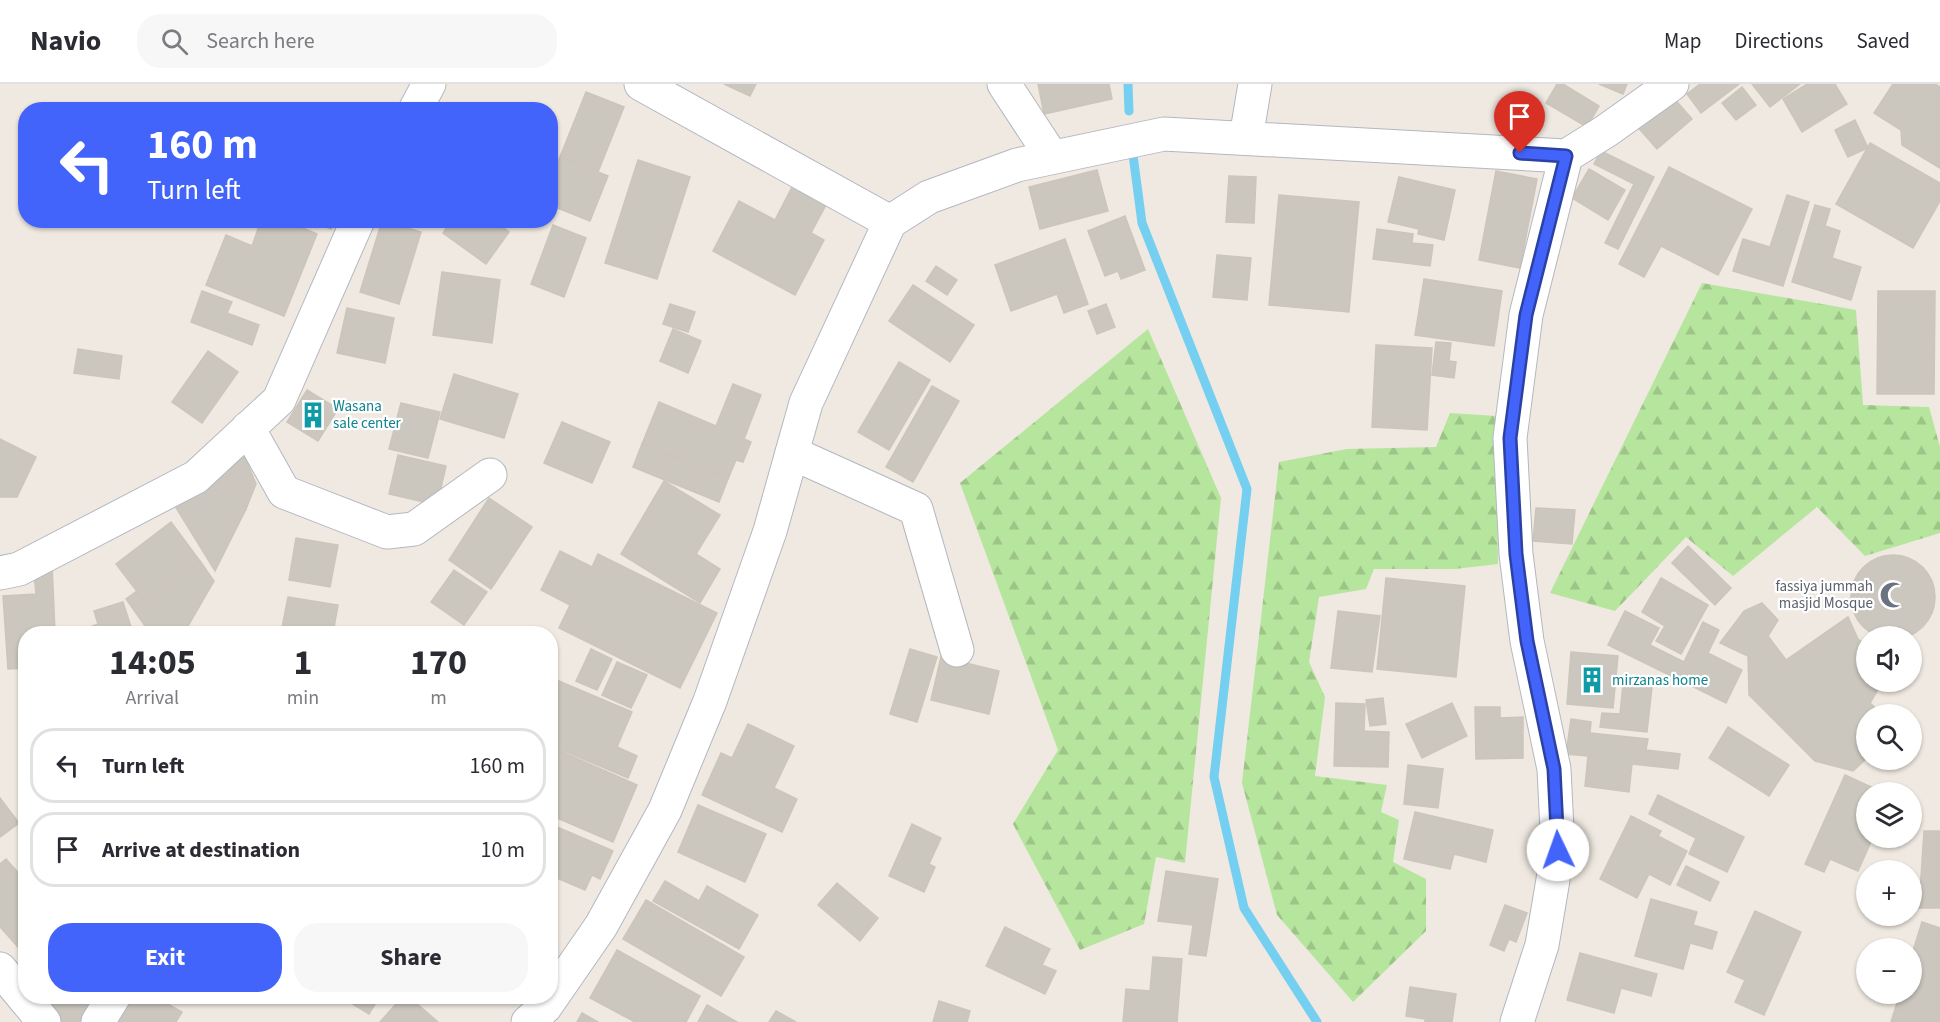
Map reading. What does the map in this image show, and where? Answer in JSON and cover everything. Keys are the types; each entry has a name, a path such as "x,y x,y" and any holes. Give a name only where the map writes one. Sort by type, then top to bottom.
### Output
{"street":[{"path":"419,102 429,84"},
{"path":"641,84 890,222"},
{"path":"1004,84 1052,156"},
{"path":"1246,138 1255,84"},
{"path":"558,988 601,926 665,810 710,701 770,531 806,403 890,222 929,197 1017,165 1164,134 1566,156 1672,84"},
{"path":"1517,1022 1542,945 1558,850 1554,769 1527,641 1516,554 1510,438 1526,315 1566,156"},
{"path":"0,573 19,569 196,477 279,400 354,228"},
{"path":"248,428 284,492 387,532 414,530 490,475"},
{"path":"792,453 916,509 957,650"},
{"path":"0,969 18,991"},
{"path":"29,1004 44,1022"},
{"path":"98,1022 109,1004"},
{"path":"528,1022 547,1004"}],"green space":[{"path":"1702,283 1856,310 1863,405 1929,407 1940,447 1940,533 1865,556 1817,507 1733,576 1686,537 1615,611 1550,593"},
{"path":"1148,329 1221,498 1185,863 1156,857 1144,924 1080,950 1013,824 1058,750 960,483"},
{"path":"1450,413 1496,416 1498,564 1455,569 1374,569 1366,589 1319,597 1309,662 1325,697 1315,776 1387,785 1381,812 1399,820 1393,862 1426,879 1426,931 1353,1002 1277,915 1242,783 1279,462 1347,449 1436,447"}],"building":[{"path":"724,84 756,84 750,96"},
{"path":"1038,84 1109,84 1112,99 1044,114"},
{"path":"1557,84 1563,84 1599,106 1587,127 1546,103"},
{"path":"1599,84 1627,84 1623,94"},
{"path":"1700,84 1739,84 1701,113 1687,94"},
{"path":"1752,84 1800,84 1770,107"},
{"path":"1807,84 1835,84 1847,104 1802,132 1783,99"},
{"path":"1893,84 1935,84 1940,87 1940,168 1902,145 1901,130 1874,113"},
{"path":"1742,87 1756,105 1736,120 1722,103"},
{"path":"586,92 624,107 598,172 560,157"},
{"path":"1671,95 1692,119 1657,149 1636,125"},
{"path":"1855,120 1868,148 1848,157 1835,130"},
{"path":"1870,143 1940,183 1940,201 1913,248 1836,204"},
{"path":"1601,151 1654,177 1618,249 1605,243 1634,184 1594,164"},
{"path":"560,157 608,176 590,221 558,208 558,162"},
{"path":"638,160 690,177 657,279 605,263"},
{"path":"1669,167 1752,209 1718,275 1661,246 1644,277 1619,264"},
{"path":"1589,169 1625,190 1608,220 1572,198"},
{"path":"1097,170 1108,211 1040,229 1029,187"},
{"path":"1496,171 1537,179 1520,268 1479,260"},
{"path":"1229,176 1256,177 1254,223 1226,222"},
{"path":"1399,177 1455,190 1444,240 1418,234 1419,229 1388,222"},
{"path":"793,185 827,203 811,233 824,240 795,295 713,251 739,201 775,220"},
{"path":"1279,195 1359,202 1349,312 1269,305"},
{"path":"1787,195 1809,202 1783,286 1733,271 1743,239 1770,247"},
{"path":"1815,205 1830,209 1825,226 1840,231 1832,258 1861,267 1851,300 1792,282"},
{"path":"1125,216 1145,270 1121,279 1118,271 1105,276 1088,231"},
{"path":"558,227 586,238 564,297 531,284 552,228"},
{"path":"258,228 303,228 317,234 284,316 206,285 226,235 252,246"},
{"path":"380,228 407,228 421,232 399,304 360,292"},
{"path":"446,228 504,228 509,232 486,264 443,233"},
{"path":"1377,229 1413,234 1412,243 1433,245 1430,266 1373,259"},
{"path":"1065,239 1088,304 1064,313 1057,294 1011,311 995,265"},
{"path":"1217,255 1251,258 1247,300 1213,297"},
{"path":"936,266 957,280 947,295 926,281"},
{"path":"442,272 500,280 492,343 433,335"},
{"path":"1424,279 1502,291 1494,346 1415,335"},
{"path":"913,285 974,325 950,362 889,321"},
{"path":"202,291 232,302 227,313 259,325 252,345 191,322"},
{"path":"1878,291 1935,291 1934,394 1877,394"},
{"path":"670,304 695,312 688,332 663,324"},
{"path":"1106,304 1115,327 1097,334 1088,311"},
{"path":"347,308 394,318 385,363 337,353"},
{"path":"673,329 701,341 688,373 660,361"},
{"path":"1436,342 1451,343 1449,361 1456,362 1454,378 1432,375"},
{"path":"1376,345 1432,348 1427,430 1372,427"},
{"path":"78,349 122,356 119,379 74,373"},
{"path":"208,351 238,372 202,423 172,402"},
{"path":"899,362 930,380 889,450 858,432"},
{"path":"454,374 518,394 504,438 440,419"},
{"path":"733,384 761,395 744,439 751,442 743,462 736,460 728,479 642,444 659,402 716,426"},
{"path":"932,386 959,401 913,482 886,467"},
{"name":"Wasana sale center","path":"307,390 338,409 318,441 287,422"},
{"path":"401,403 440,412 428,458 389,449"},
{"path":"562,422 610,442 592,483 544,463"},
{"path":"0,439 36,457 17,497 0,497"},
{"path":"642,444 728,479 719,502 633,467"},
{"path":"244,455 256,484 246,509 225,475"},
{"path":"398,455 446,466 437,505 389,494"},
{"path":"225,475 246,509 215,571 175,506"},
{"path":"664,481 720,515 696,554 720,569 700,603 621,554"},
{"path":"489,498 532,527 491,589 449,560"},
{"path":"1536,508 1575,510 1572,544 1533,541"},
{"path":"171,522 200,561 145,602 116,564"},
{"path":"296,538 338,545 330,587 289,580"},
{"path":"1688,546 1731,588 1715,605 1672,563"},
{"path":"560,551 592,567 598,554 717,613 680,688 559,628 570,605 541,590"},
{"name":"fassiya jummah masjid Mosque","path":"1885,556 1901,556 1916,562 1928,574 1934,589 1932,613 1922,628 1862,626 1852,605 1852,589 1858,574 1870,562"},
{"path":"200,561 214,581 188,626 145,626 126,599 137,591 145,602"},
{"path":"52,563 55,626 18,626 18,668 8,669 3,596 36,594 34,573"},
{"path":"454,570 487,592 464,625 431,602"},
{"path":"1386,578 1465,586 1456,677 1377,669"},
{"path":"1661,578 1708,605 1681,654 1656,641 1665,626 1642,612"},
{"path":"288,597 338,605 334,626 282,626"},
{"path":"123,602 131,626 93,626 98,624 94,611"},
{"path":"1762,603 1778,620 1768,636 1786,660 1848,617 1856,635 1856,692 1876,692 1871,704 1856,704 1856,768 1853,771 1815,761 1749,695 1748,656 1720,643 1744,611"},
{"path":"1338,611 1380,616 1372,672 1331,668"},
{"path":"1625,611 1659,628 1650,645 1684,662 1703,622 1719,630 1708,653 1742,670 1726,703 1608,645"},
{"path":"591,649 612,659 597,690 576,681"},
{"path":"910,649 937,657 917,722 890,714"},
{"name":"mirzanas home","path":"1571,652 1618,656 1613,708 1567,704"},
{"path":"941,657 999,671 989,714 931,700"},
{"path":"617,662 647,675 631,708 602,695"},
{"path":"558,681 632,712 617,747 637,756 628,778 558,748"},
{"path":"1623,684 1652,687 1647,732 1600,727 1602,713 1620,714"},
{"path":"1383,698 1386,724 1370,726 1366,700"},
{"path":"1336,703 1365,704 1364,731 1389,732 1388,767 1334,766"},
{"path":"1452,703 1467,736 1422,758 1406,724"},
{"path":"1475,707 1500,707 1500,718 1523,717 1523,758 1476,759"},
{"path":"1571,719 1591,722 1590,733 1648,739 1646,750 1680,754 1678,769 1632,764 1629,792 1585,786 1588,756 1566,754"},
{"path":"748,724 794,746 774,788 797,799 782,832 702,795 721,753 732,758"},
{"path":"1728,727 1789,765 1769,796 1709,758"},
{"path":"558,750 637,785 613,842 558,818"},
{"path":"1408,765 1443,769 1438,808 1404,804"},
{"path":"1845,775 1860,782 1856,782 1856,848 1868,848 1863,860 1856,860 1856,870 1830,859 1824,872 1805,864"},
{"path":"1658,795 1744,837 1727,872 1689,854 1696,838 1649,814"},
{"path":"0,798 18,824 0,837"},
{"path":"698,805 766,834 745,882 678,852"},
{"path":"1415,812 1493,830 1486,862 1454,854 1450,869 1404,859"},
{"path":"1631,816 1661,831 1658,836 1687,851 1670,885 1649,874 1637,898 1600,879"},
{"path":"912,824 941,838 929,864 935,867 924,892 889,876"},
{"path":"558,827 613,851 600,879 592,875 585,890 558,878"},
{"path":"1924,831 1940,831 1940,908 1922,908"},
{"path":"6,859 18,872 18,947 0,927 0,864"},
{"path":"1686,866 1719,882 1710,901 1677,885"},
{"path":"1166,871 1218,879 1206,956 1189,954 1193,925 1158,921"},
{"path":"665,881 699,901 707,886 758,915 739,949 653,901"},
{"path":"837,883 878,918 860,941 818,905"},
{"path":"1651,899 1697,912 1693,925 1717,932 1712,949 1690,943 1683,969 1635,956"},
{"path":"646,900 744,957 721,996 623,939"},
{"path":"1505,905 1527,913 1516,942 1509,939 1504,951 1490,945"},
{"path":"1755,911 1801,932 1764,1015 1735,1002 1745,980 1727,972"},
{"path":"1922,922 1940,928 1940,1022 1891,1022 1897,1004 1922,1004 1922,938 1917,938"},
{"path":"1005,927 1050,949 1042,965 1056,971 1045,994 986,966"},
{"path":"617,950 700,996 686,1022 635,1022 590,998"},
{"path":"1580,953 1657,974 1651,996 1621,988 1614,1013 1567,1000"},
{"path":"1153,957 1182,959 1177,1022 1123,1022 1126,989 1150,991"},
{"path":"1410,987 1456,994 1452,1022 1425,1022 1425,1019 1406,1016"},
{"path":"939,1001 970,1011 967,1022 933,1022"},
{"path":"47,1004 100,1004 79,1022 62,1022"},
{"path":"121,1004 168,1004 182,1012 176,1022 111,1022"},
{"path":"353,1004 375,1004 369,1014"},
{"path":"396,1004 417,1004 438,1022 380,1022"},
{"path":"707,1005 737,1022 698,1022"},
{"path":"776,1011 796,1022 769,1022"},
{"path":"582,1013 598,1022 577,1022"}],"waterway":[{"path":"1128,84 1129,111"},
{"path":"1133,155 1142,223 1247,489 1214,777 1244,908 1317,1022"}],"place":[{"name":"Wasana sale center","path":"313,415"},
{"name":"fassiya jummah masjid Mosque","path":"1893,595"},
{"name":"mirzanas home","path":"1592,680"}],"route":[{"path":"1520,153 1566,156 1526,315 1510,438 1516,554 1527,641 1554,769 1558,850"}]}
